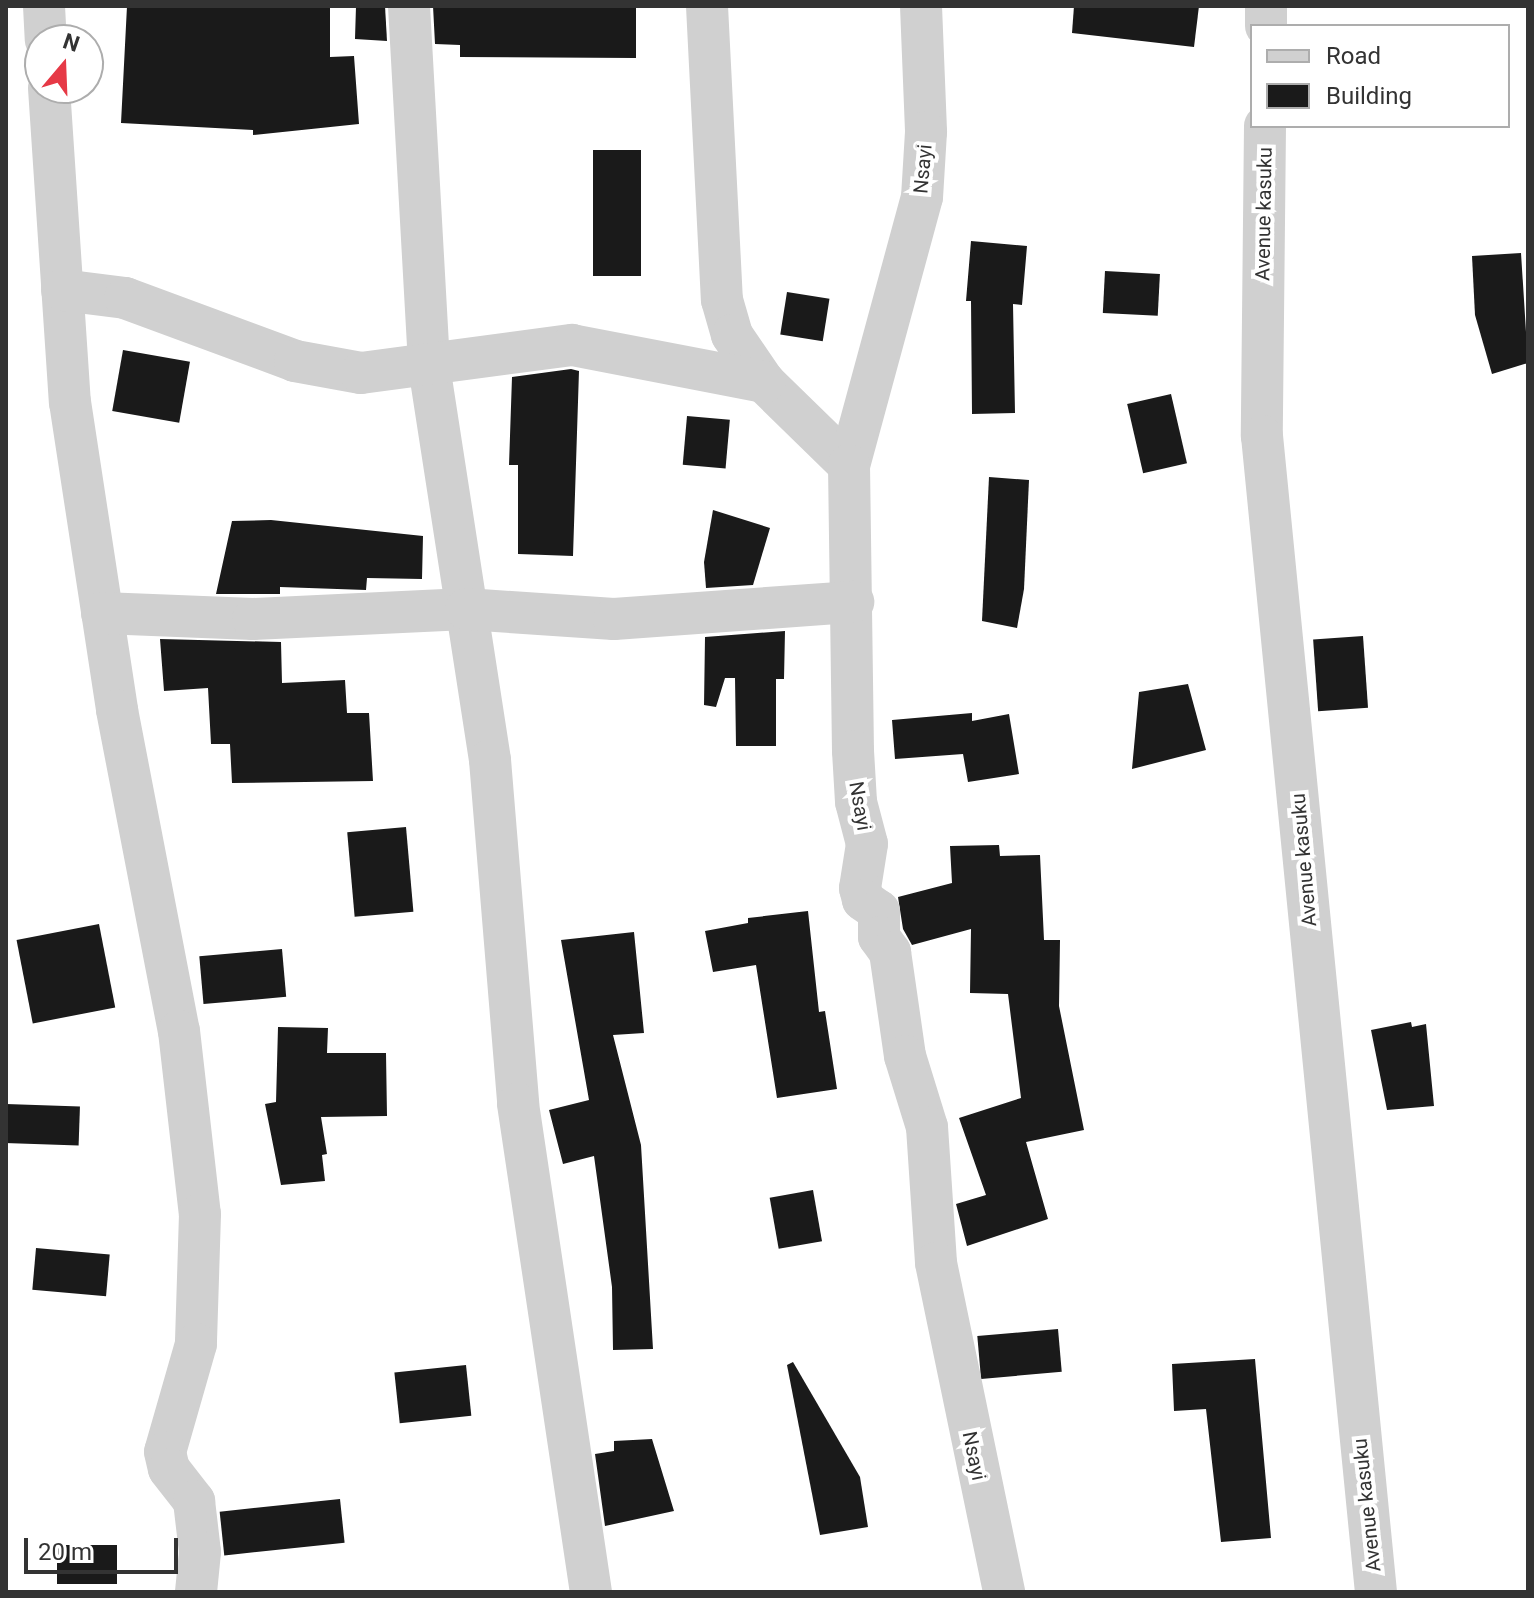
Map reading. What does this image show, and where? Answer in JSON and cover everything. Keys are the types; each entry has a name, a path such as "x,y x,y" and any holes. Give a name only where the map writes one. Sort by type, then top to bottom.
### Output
{"street":[{"path":"409,6 429,366 490,760 518,1104 591,1592"},
{"path":"707,6 722,300 732,335 764,382 849,465"},
{"name":"Nsayi","path":"921,6 926,132 922,197 849,465 853,751 856,802 867,844 860,888 863,900 879,911 879,937 890,952 905,1056 927,1127 936,1263 1004,1592"},
{"path":"50,104 70,402 102,613 179,1031 200,1214 194,1355 168,1428 165,1452 169,1469 194,1501 200,1552 196,1592"},
{"name":"Avenue kasuku","path":"1265,128 1262,436 1376,1592"},
{"path":"62,290 125,298 171,311 295,361 361,373 572,345 764,382"},
{"path":"102,613 253,619 466,609 614,619 853,602"}],"building":[{"path":"127,6 330,6 330,57 354,56 359,124 253,135 253,130 121,123"},
{"path":"356,6 385,6 387,41 355,39"},
{"path":"433,6 636,6 636,58 460,57 460,45 435,44"},
{"path":"1074,6 1199,6 1194,47 1072,33"},
{"path":"593,150 641,150 641,276 593,276"},
{"path":"971,241 1027,246 1022,305 1013,304 1015,413 972,414 971,301 966,301"},
{"path":"1521,253 1528,363 1492,374 1475,315 1472,256"},
{"path":"1105,271 1160,274 1158,316 1103,313"},
{"path":"787,292 829,299 823,341 780,334"},
{"path":"123,350 190,362 179,423 112,411"},
{"path":"571,369 579,371 573,556 518,554 518,465 509,465 512,377"},
{"path":"1171,394 1187,463 1143,473 1127,404"},
{"path":"687,416 730,420 726,469 683,465"},
{"path":"989,477 1029,480 1024,589 1017,628 982,621"},
{"path":"713,510 770,528 753,585 706,588 704,562"},
{"path":"271,520 423,536 422,579 367,578 366,590 280,587 280,594 216,594 232,521"},
{"path":"785,631 784,679 776,679 776,746 736,746 735,678 725,678 716,707 704,705 705,637"},
{"path":"1363,636 1368,708 1318,711 1313,639"},
{"path":"160,639 281,642 282,683 345,680 347,713 369,713 373,781 232,783 230,744 211,744 208,688 164,691"},
{"path":"1188,684 1206,750 1132,769 1139,692"},
{"path":"972,713 972,721 1009,714 1019,774 968,782 963,754 895,759 892,720"},
{"path":"406,827 413,912 355,917 347,832"},
{"path":"999,845 1000,856 1040,855 1044,940 1060,940 1059,1006 1084,1130 1026,1142 1048,1219 967,1246 956,1204 986,1195 959,1118 1021,1098 1008,994 970,993 971,929 912,945 903,929 898,897 952,883 950,846"},
{"path":"808,911 819,1012 825,1011 837,1089 777,1098 756,965 713,972 705,931 748,923 748,918"},
{"path":"99,924 115,1007 33,1023 17,940"},
{"path":"634,932 644,1033 613,1035 641,1145 653,1349 613,1350 612,1287 594,1156 563,1164 549,1110 589,1100 561,940"},
{"path":"282,949 286,997 203,1004 199,956"},
{"path":"1411,1022 1412,1027 1426,1024 1434,1106 1387,1110 1371,1030"},
{"path":"278,1027 328,1028 327,1053 386,1053 387,1116 321,1117 327,1154 322,1155 325,1181 281,1185 265,1104 276,1102"},
{"path":"6,1104 80,1107 79,1146 6,1143"},
{"path":"813,1190 822,1241 779,1249 770,1198"},
{"path":"36,1248 110,1254 106,1296 32,1290"},
{"path":"1058,1329 1062,1372 981,1379 977,1336"},
{"path":"1255,1359 1271,1538 1221,1542 1206,1409 1174,1411 1172,1364"},
{"path":"793,1362 860,1477 868,1527 820,1535 787,1365"},
{"path":"466,1365 471,1416 400,1423 394,1373"},
{"path":"652,1439 674,1511 605,1526 595,1454 614,1451 614,1441"},
{"path":"340,1499 345,1543 224,1555 220,1512"},
{"path":"57,1545 117,1545 117,1584 57,1584"}]}
